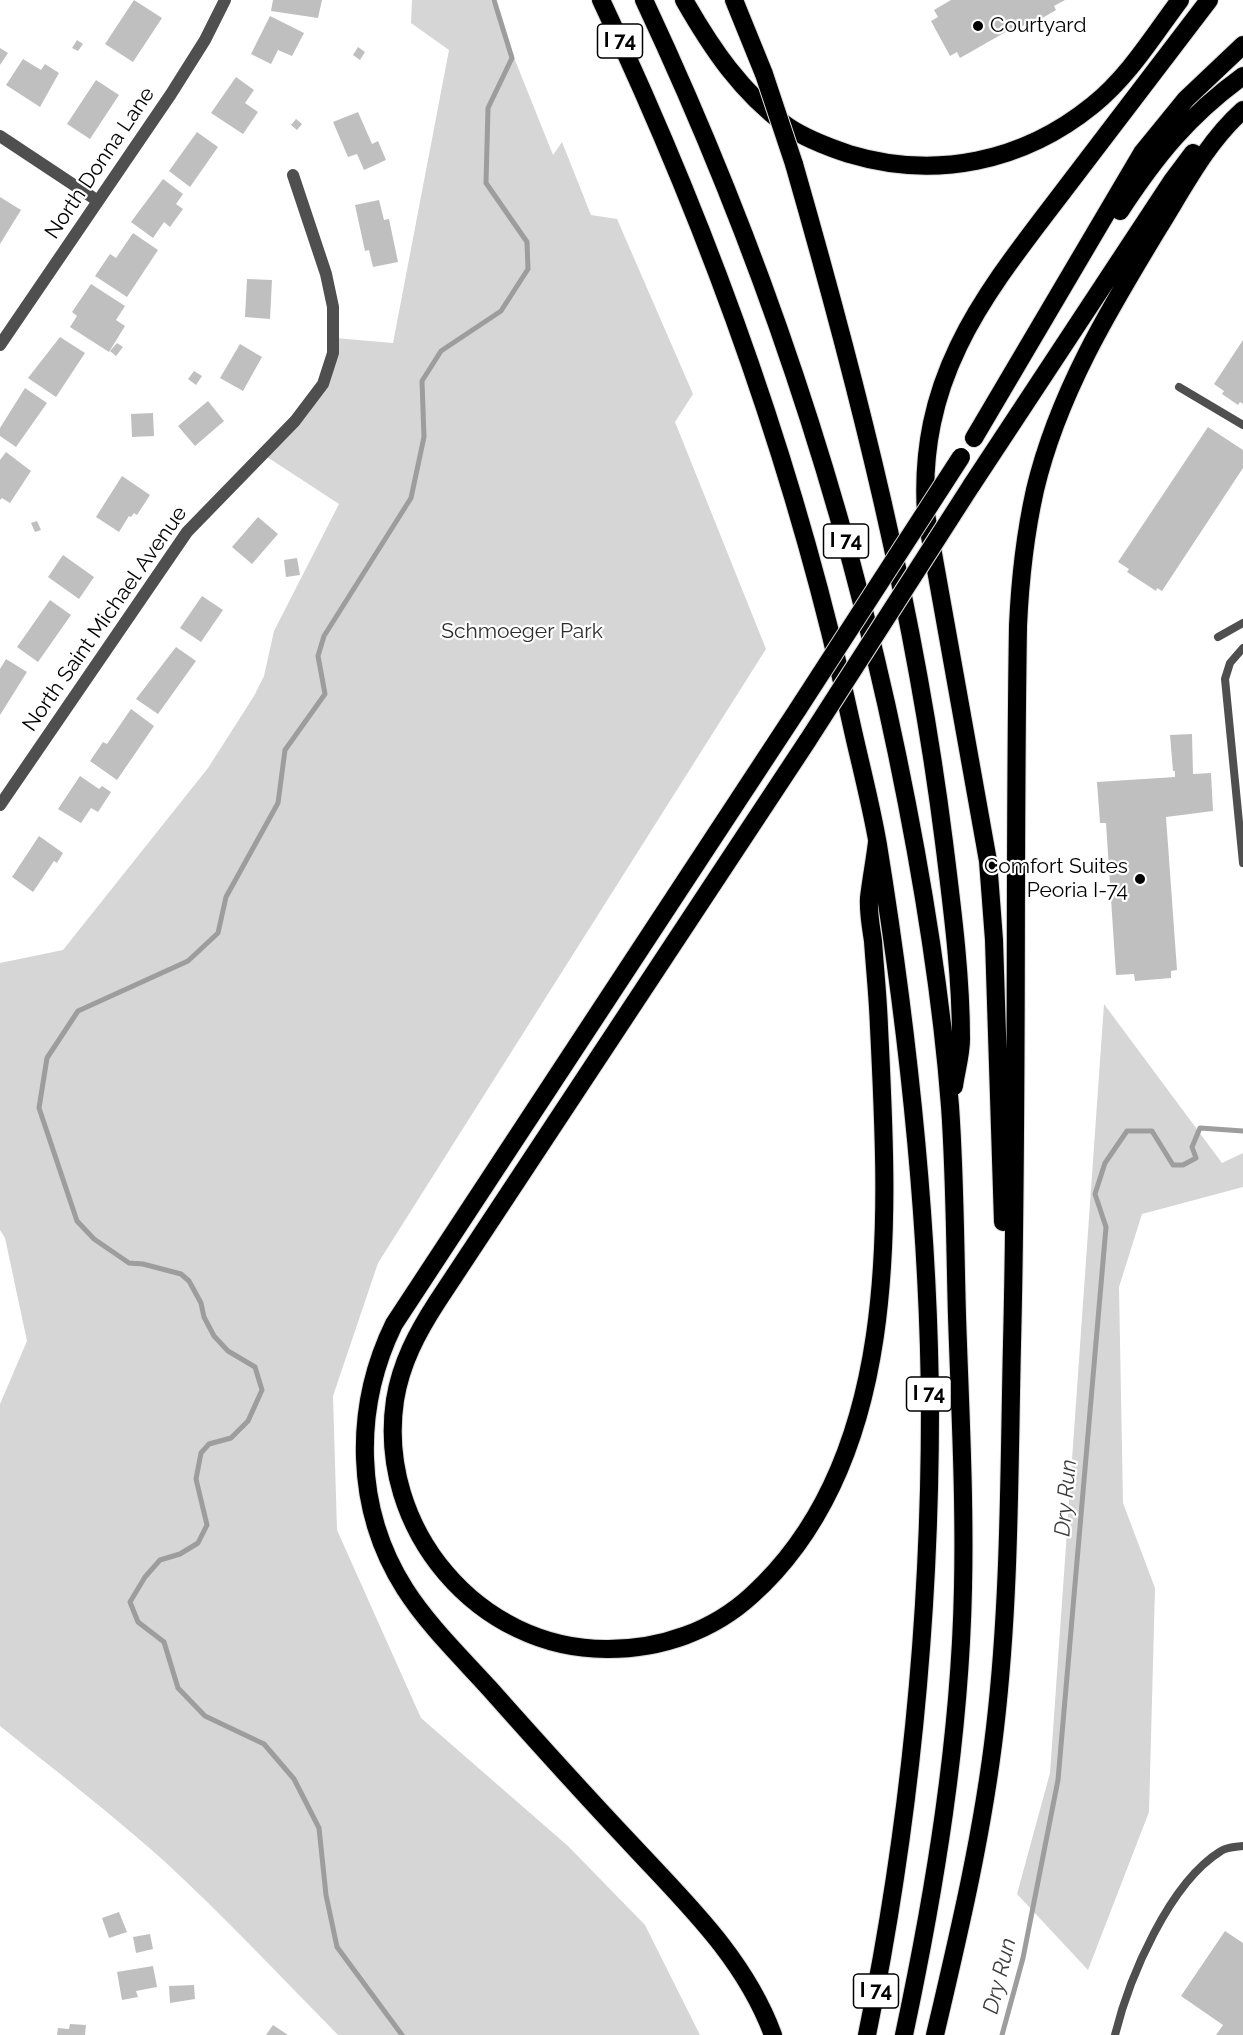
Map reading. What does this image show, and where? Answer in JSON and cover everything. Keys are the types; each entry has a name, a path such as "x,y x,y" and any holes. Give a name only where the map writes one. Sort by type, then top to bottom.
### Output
{"highway":[{"path":"588,0 640,82"},
{"name":"I 74","path":"601,0 640,82 720,277 793,494 835,650 877,842 902,1023 919,1178 930,1407 920,1667 900,1843 867,2035"},
{"name":"I 74","path":"644,0 702,129 756,263 813,431 860,590 884,691 919,867 933,960 950,1108 963,1509 963,1594 953,1728 943,1814 929,1913 904,2035"},
{"path":"684,0 730,72 758,102 788,126 809,139 848,153 922,168 951,166 993,157 1033,144 1055,132 1093,105 1120,80 1180,0"},
{"path":"734,0 764,74 794,164 878,478 926,712 950,896 961,1041 950,1108"},
{"path":"1011,1515 993,910 982,819 926,513 927,455 935,409 948,365 984,297 1209,0"},
{"path":"974,438 1142,153 1186,99 1243,45"},
{"path":"773,2035 747,1979 716,1936 496,1696 405,1590 387,1555 372,1515 364,1446 369,1394 383,1349 394,1324 798,709 1153,162 1196,114 1243,76"},
{"path":"877,842 869,901 879,1027 884,1198 882,1280 874,1343 861,1403 829,1490 799,1540 776,1570 745,1601 702,1629 660,1644 622,1649 580,1648 530,1636 490,1614 461,1591 429,1552 415,1528 398,1476 393,1440 396,1397 405,1360 437,1302 1172,181 1207,138 1243,104"},
{"path":"935,2035 974,1865 987,1784 1005,1631 1011,1515 1017,626 1026,538 1035,490 1050,442 1069,389 1091,344 1196,167 1243,110"}],"street":[{"name":"North Donna Lane","path":"0,345 176,86 225,0"},
{"path":"0,136 98,201"},
{"name":"North Saint Michael Avenue","path":"0,805 186,532 300,415 323,384 333,353 333,307 326,274 293,175"}],"lane":[{"path":"1179,387 1243,425"},
{"path":"1218,637 1243,623"},
{"path":"1243,648 1230,663 1225,679 1243,863"},
{"path":"1116,2035 1123,2003 1143,1956 1165,1915 1192,1876 1222,1850 1243,1846"}],"green space":[{"name":"Schmoeger Park","path":"412,0 491,0 553,155 562,142 591,215 617,219 693,394 675,422 766,649 378,1263 333,1396 337,1530 421,1718 568,1846 645,1925 700,2035 338,2035 186,1881 103,1809 0,1726 0,1404 27,1341 5,1238 0,1230 0,963 63,950 208,768 254,696 264,676 274,631 339,504 264,455 317,393 335,338 393,343 449,50 411,23"},
{"path":"1104,1004 1222,1163 1243,1153 1243,1187 1142,1214 1119,1287 1123,1503 1155,1588 1149,1812 1088,1970 1017,1894 1050,1773"}],"building":[{"path":"134,0 162,18 133,62 105,44"},
{"path":"273,0 322,0 318,18 271,11"},
{"name":"Courtyard","path":"951,0 1065,0 1054,6 1056,10 1034,23 1033,20 1012,32 1011,29 960,58 957,52 950,56 931,21 938,17 934,10"},
{"path":"270,16 304,33 292,56 278,50 271,64 251,54"},
{"path":"77,40 83,44 78,51 72,48"},
{"path":"358,47 365,52 360,60 353,55"},
{"path":"0,48 8,53 0,65"},
{"path":"23,59 41,70 45,64 59,73 40,107 6,85"},
{"path":"236,77 254,90 245,103 258,112 243,134 211,113"},
{"path":"96,80 119,95 90,139 67,124"},
{"path":"358,112 372,144 378,141 386,160 364,170 357,154 348,157 333,122"},
{"path":"296,119 302,124 297,130 291,125"},
{"path":"197,132 218,147 190,187 169,171"},
{"path":"163,179 183,194 176,204 183,209 170,227 164,222 153,238 131,222"},
{"path":"0,197 21,210 0,244"},
{"path":"379,200 384,220 389,219 398,262 373,267 369,250 365,251 355,205"},
{"path":"133,233 158,250 127,297 95,276 110,254 116,258"},
{"path":"247,279 272,280 270,319 245,317"},
{"path":"91,284 125,306 116,320 125,326 109,352 70,327 77,316 72,312"},
{"path":"60,337 85,353 56,397 28,378"},
{"path":"1243,340 1243,404 1240,402 1238,405 1222,394 1224,391 1214,384"},
{"path":"117,343 123,347 116,356 110,351"},
{"path":"240,344 262,357 243,391 220,378"},
{"path":"194,371 202,376 196,385 188,379"},
{"path":"25,388 47,403 16,447 0,436 0,428"},
{"path":"208,401 224,421 195,446 178,426"},
{"path":"153,413 154,436 132,437 131,414"},
{"path":"1208,427 1243,450 1243,468 1162,591 1157,588 1156,591 1127,572 1129,569 1118,562"},
{"path":"6,452 31,471 10,503 2,498 0,500 0,460"},
{"path":"122,476 150,495 137,515 134,513 131,517 129,516 119,532 96,517"},
{"path":"258,517 278,534 252,564 232,547"},
{"path":"37,521 41,530 35,532 31,523"},
{"path":"63,555 94,577 79,599 48,577"},
{"path":"297,558 300,575 286,577 284,560"},
{"path":"202,596 223,610 201,642 180,628"},
{"path":"50,600 71,615 38,662 17,647"},
{"path":"176,647 196,661 158,714 136,699"},
{"path":"6,659 27,672 0,715 0,669"},
{"path":"131,709 154,726 117,780 90,761 103,742 107,744"},
{"name":"Comfort Suites Peoria I-74","path":"1192,734 1193,774 1211,773 1213,811 1166,817 1177,970 1171,971 1171,978 1135,981 1134,974 1116,975 1106,823 1100,823 1097,782 1175,777 1170,735"},
{"path":"80,776 99,789 102,786 111,792 98,812 91,808 81,823 58,809"},
{"path":"39,836 63,853 57,863 54,861 33,892 12,877"},
{"path":"119,1912 127,1932 109,1938 102,1918"},
{"path":"1225,1931 1243,1943 1243,2035 1216,2035 1223,2025 1181,1996"},
{"path":"150,1934 153,1949 136,1953 133,1937"},
{"path":"153,1966 157,1987 136,1991 138,1997 122,2000 117,1972"},
{"path":"194,1985 195,1999 170,2003 169,1986"},
{"path":"70,2024 86,2025 85,2035 57,2035 58,2028 69,2029"},
{"path":"273,2025 288,2035 266,2035"}],"waterway":[{"path":"402,2035 337,1947 326,1895 319,1828 294,1779 264,1744 205,1716 178,1688 164,1642 138,1622 130,1602 145,1577 160,1560 180,1554 198,1543 207,1525 196,1479 201,1453 209,1444 231,1438 248,1421 262,1390 255,1367 228,1351 214,1336 204,1317 201,1303 189,1281 181,1274 143,1264 129,1263 94,1239 77,1221 39,1108 47,1058 78,1011 188,961 218,933 226,897 278,803 285,750 325,694 318,656 324,636 411,498 424,437 422,381 441,351 501,311 528,269 527,242 486,183 488,108 512,58 494,0"},
{"name":"Dry Run","path":"1002,2035 1023,1958 1058,1780 1106,1227 1095,1194 1105,1163 1127,1131 1152,1131 1173,1165 1183,1165 1196,1158 1192,1147 1200,1128 1243,1131"}],"place":[{"name":"Courtyard","path":"978,26"},
{"name":"Comfort Suites Peoria I-74","path":"1140,879"}]}
